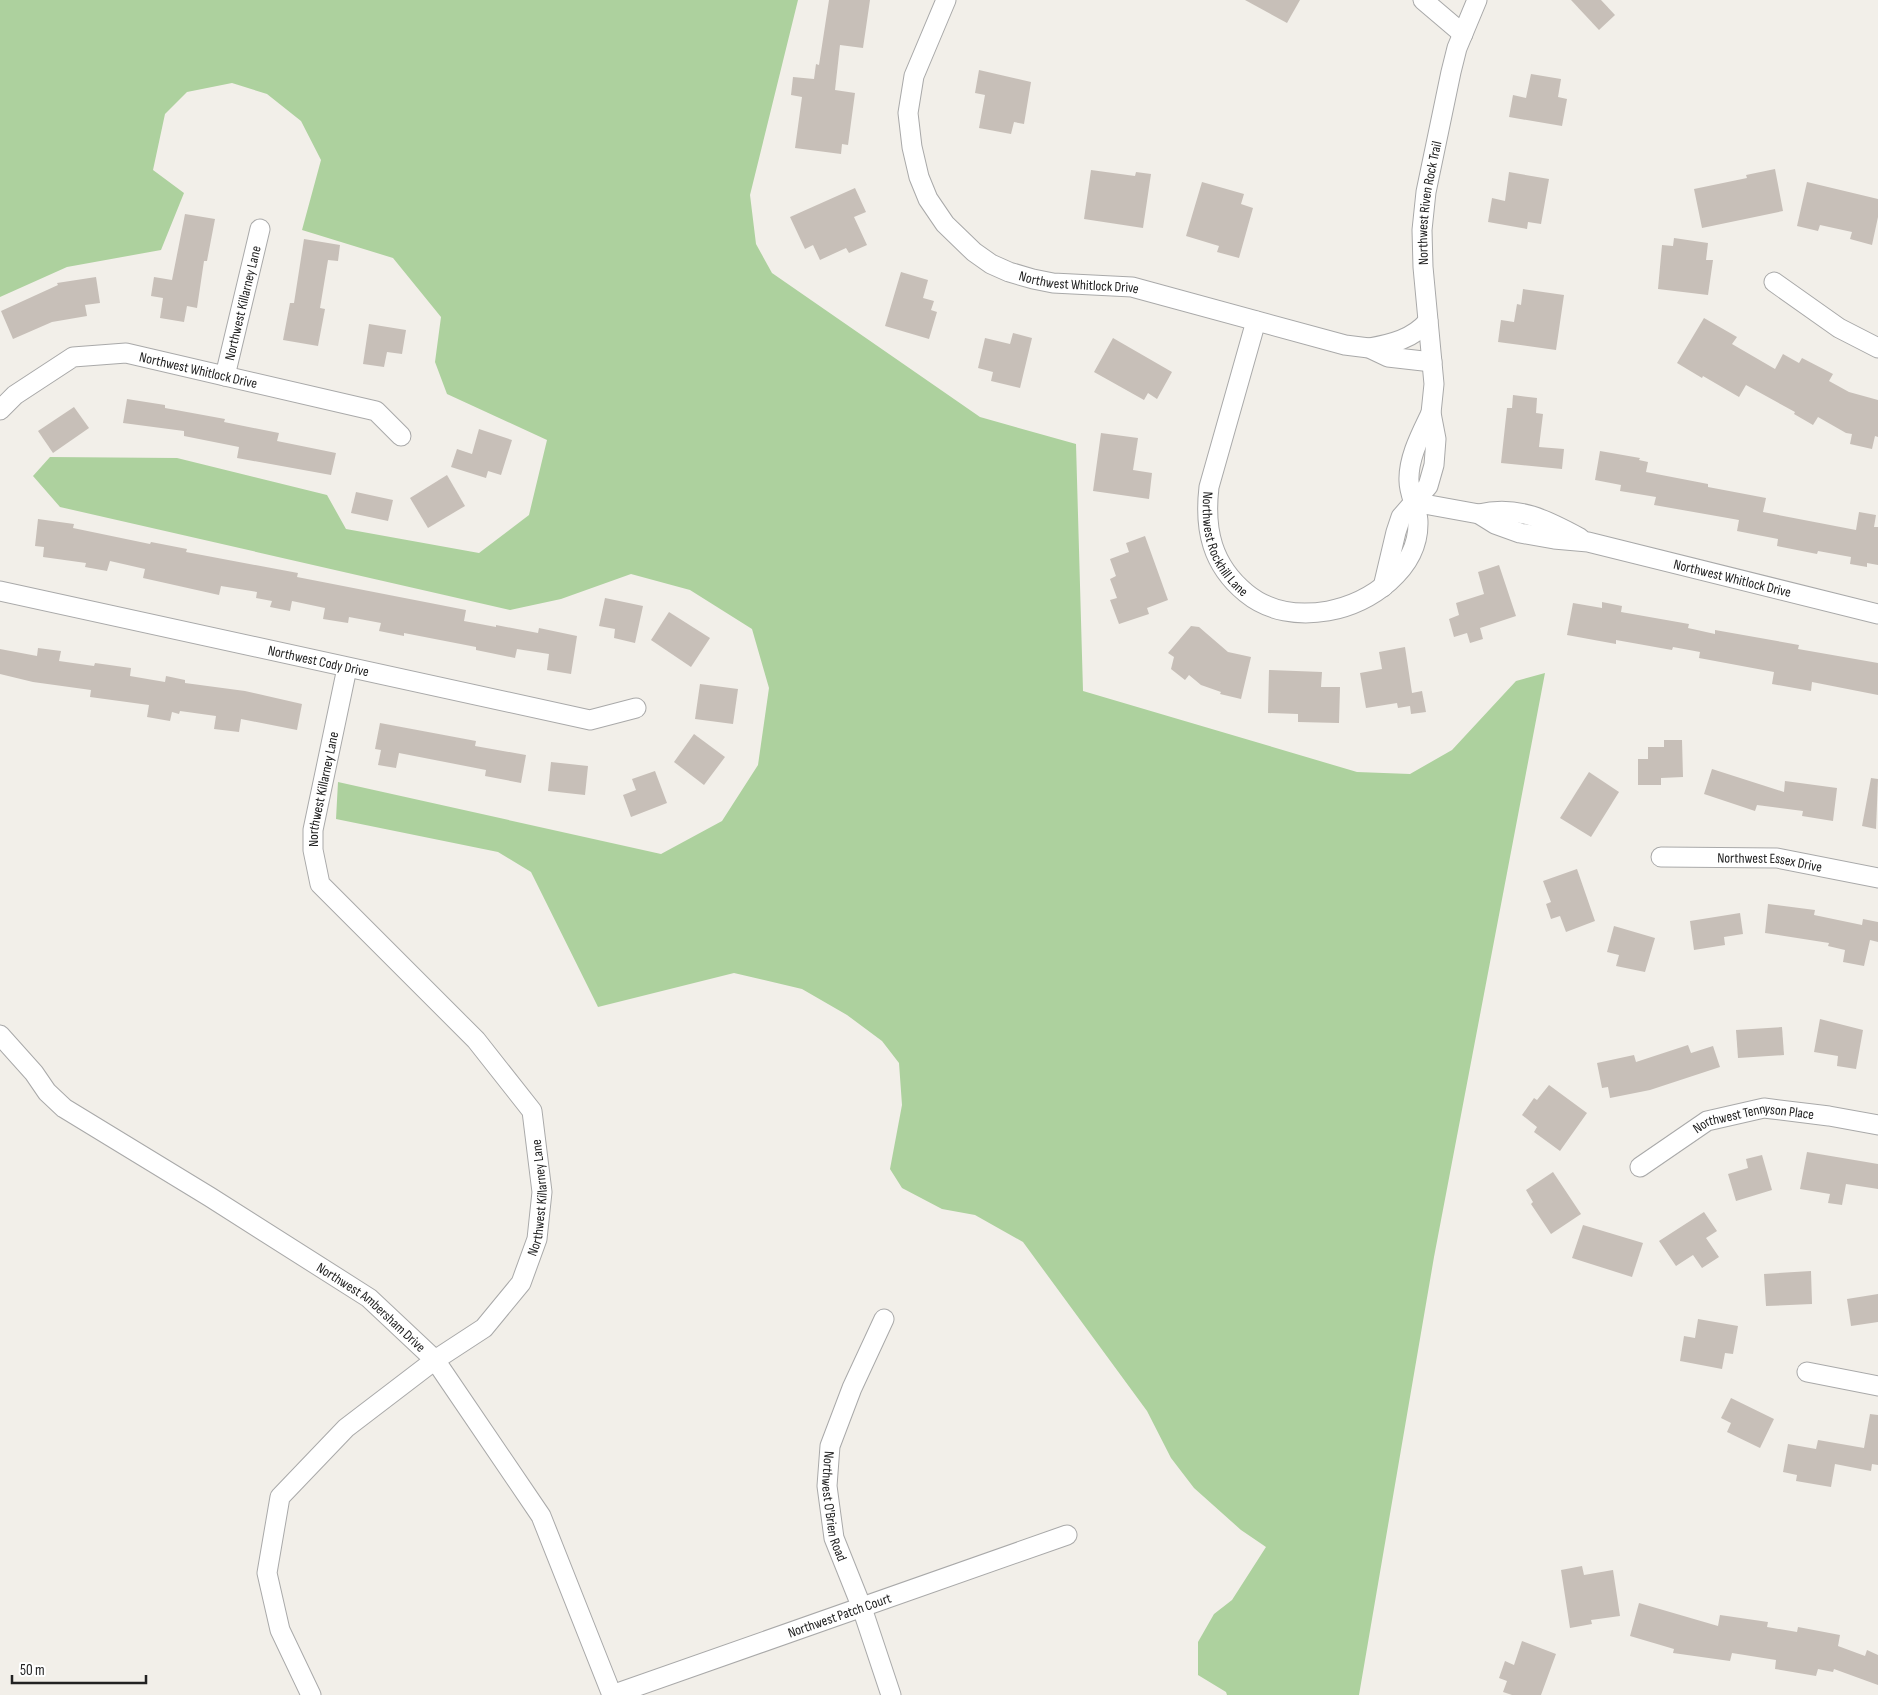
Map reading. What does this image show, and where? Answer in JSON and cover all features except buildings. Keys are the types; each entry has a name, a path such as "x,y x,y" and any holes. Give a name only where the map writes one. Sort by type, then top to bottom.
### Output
{"street":[{"name":"Northwest Whitlock Drive","path":"946,0 914,76 908,113 919,177 928,198 945,224 974,252 991,264 1009,272 1053,283 1132,287 1256,321 1369,348"},
{"path":"1423,0 1463,34"},
{"name":"Northwest Riven Rock Trail","path":"1413,502 1428,486 1434,465 1436,439 1431,413 1434,384 1423,267 1423,220 1426,192 1451,72 1472,1"},
{"name":"Northwest Killarney Lane","path":"225,376 260,229"},
{"path":"1774,282 1839,328 1878,348"},
{"name":"Northwest Rockhill Lane","path":"1256,321 1208,487 1206,509 1208,534 1215,553 1224,570 1237,585 1251,597 1268,606 1288,612 1307,614 1341,609 1363,600 1403,569 1415,542 1418,521 1413,502"},
{"path":"1369,348 1387,345 1408,338 1420,330 1428,321"},
{"path":"1369,348 1388,357 1432,362"},
{"name":"Northwest Whitlock Drive","path":"0,410 15,395 73,357 126,354 376,411 401,436"},
{"name":"Northwest Whitlock Drive","path":"1413,502 1479,514 1495,524 1520,533 1588,542 1878,614"},
{"name":"Northwest Cody Drive","path":"0,591 590,720 636,708"},
{"name":"Northwest Killarney Lane","path":"310,1695 280,1630 267,1573 280,1497 346,1428 435,1360 484,1328 521,1283 536,1239 542,1192 532,1111 476,1040 320,884 313,850 313,830 347,668"},
{"name":"Northwest Essex Drive","path":"1661,857 1777,858 1878,878"},
{"name":"Northwest Ambersham Drive","path":"0,1035 34,1073 47,1092 64,1108 210,1197 369,1298 435,1360 541,1516 612,1695"},
{"name":"Northwest Tennyson Place","path":"1640,1167 1707,1121 1764,1108 1830,1116 1878,1125"},
{"name":"Northwest O'Brien Road","path":"884,1319 852,1388 830,1446 826,1486 834,1538 862,1608 891,1695"},
{"path":"1807,1372 1878,1386"},
{"name":"Northwest Patch Court","path":"612,1695 1067,1535"}],"green space":[{"path":"0,0 798,0 750,195 756,244 772,273 980,417 1076,444 1083,691 1357,772 1410,774 1452,750 1516,681 1545,673 1434,1257 1359,1695 1227,1695 1226,1692 1198,1675 1198,1642 1214,1614 1232,1600 1266,1547 1241,1530 1194,1488 1171,1458 1147,1411 1023,1242 975,1215 942,1209 902,1188 890,1169 902,1105 899,1063 882,1041 847,1015 802,989 734,973 598,1007 531,872 498,852 336,819 338,782 661,854 722,821 758,765 769,688 752,629 690,590 631,574 561,599 510,610 60,507 33,476 50,457 177,458 327,495 346,529 479,553 529,515 547,440 447,394 435,362 441,317 393,258 302,230 321,160 301,121 267,94 232,83 187,92 165,114 153,170 184,193 161,250 67,267 0,297"}]}
